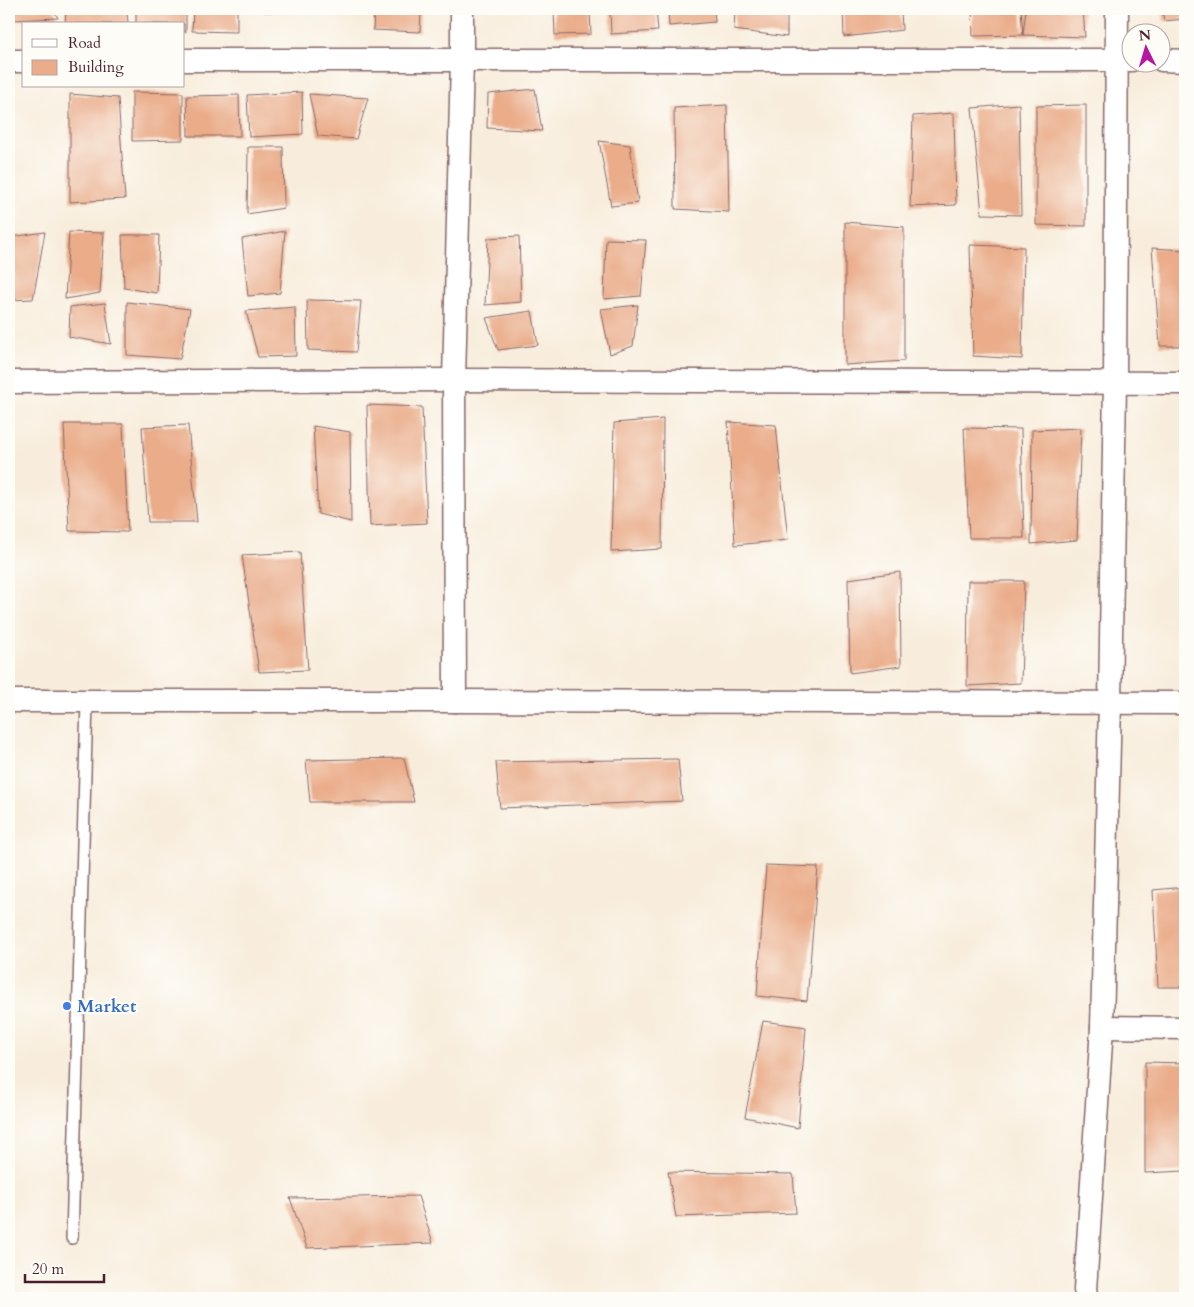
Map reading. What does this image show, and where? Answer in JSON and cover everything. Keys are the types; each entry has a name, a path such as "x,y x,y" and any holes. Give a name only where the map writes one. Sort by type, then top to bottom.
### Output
{"street":[{"path":"455,701 454,380 462,9"},
{"path":"1117,9 1122,45"},
{"path":"185,60 1122,60"},
{"path":"1172,60 1185,61"},
{"path":"9,61 22,61"},
{"path":"1087,1298 1085,1290 1102,1027 1115,383 1124,72"},
{"path":"9,382 454,380 1185,383"},
{"path":"9,702 1185,703"},
{"path":"1102,1027 1185,1028"}],"lane":[{"path":"72,1238 87,702"}],"building":[{"path":"13,9 53,9 58,18 13,20"},
{"path":"66,9 127,9 128,22 65,22"},
{"path":"136,9 186,9 186,32 185,22 136,22"},
{"path":"193,9 237,9 237,32 192,31"},
{"path":"264,9 308,9 308,11 264,12"},
{"path":"368,9 368,12 331,10"},
{"path":"374,9 421,9 420,32 373,30"},
{"path":"554,9 590,9 591,34 555,35"},
{"path":"610,9 656,9 658,31 611,34"},
{"path":"668,9 714,9 715,22 669,26"},
{"path":"735,9 787,9 787,37 734,30"},
{"path":"843,9 901,9 902,30 844,37"},
{"path":"972,9 1021,9 1023,35 973,36"},
{"path":"1026,9 1083,9 1085,37 1023,35"},
{"path":"1162,9 1185,9 1185,19 1164,21"},
{"path":"535,89 542,131 487,128 488,94"},
{"path":"132,92 183,93 183,140 132,141"},
{"path":"302,92 303,134 249,137 247,95"},
{"path":"70,94 118,98 125,199 70,202"},
{"path":"309,94 368,98 356,139 318,136"},
{"path":"239,95 240,136 188,136 187,96"},
{"path":"1019,104 1021,215 982,214 972,108"},
{"path":"727,105 729,212 675,209 674,108"},
{"path":"1086,105 1086,226 1036,225 1036,106"},
{"path":"954,113 956,205 910,207 913,116"},
{"path":"599,141 630,145 638,203 611,206"},
{"path":"248,147 283,147 284,208 247,214"},
{"path":"845,222 904,227 904,361 845,365"},
{"path":"285,231 280,293 248,296 242,239"},
{"path":"45,232 33,299 9,300 9,252 11,237"},
{"path":"69,232 104,233 100,293 65,299"},
{"path":"122,235 159,235 157,293 124,288"},
{"path":"519,236 521,302 485,305 488,238"},
{"path":"606,239 646,240 641,296 604,299"},
{"path":"970,245 1024,247 1022,359 973,356"},
{"path":"1152,248 1185,250 1185,346 1160,346"},
{"path":"307,300 361,301 356,352 308,350"},
{"path":"127,302 190,309 180,359 127,355"},
{"path":"105,303 111,344 69,337 70,307"},
{"path":"638,305 633,346 610,354 601,309"},
{"path":"295,307 296,356 258,357 246,311"},
{"path":"532,311 538,345 498,350 486,318"},
{"path":"367,405 422,407 427,523 370,526"},
{"path":"663,419 662,549 611,552 614,423"},
{"path":"728,422 776,425 788,540 735,545"},
{"path":"64,424 123,424 128,532 69,531"},
{"path":"188,425 197,522 148,522 142,427"},
{"path":"313,426 350,432 351,522 318,514"},
{"path":"964,428 1021,429 1024,538 969,538"},
{"path":"1081,428 1077,540 1031,544 1032,430"},
{"path":"300,552 308,670 259,672 242,555"},
{"path":"900,572 901,666 850,673 848,579"},
{"path":"968,581 1024,581 1021,683 967,686"},
{"path":"404,758 414,802 310,802 306,760"},
{"path":"678,759 682,801 500,808 496,762"},
{"path":"766,865 818,867 807,1001 757,996"},
{"path":"1185,887 1185,987 1158,987 1153,890"},
{"path":"763,1021 806,1027 798,1128 745,1117"},
{"path":"1145,1062 1185,1063 1185,1171 1145,1173"},
{"path":"668,1172 793,1174 796,1213 676,1217"},
{"path":"418,1196 433,1243 307,1248 290,1198"}],"place":[{"name":"Market","path":"67,1006"}]}
